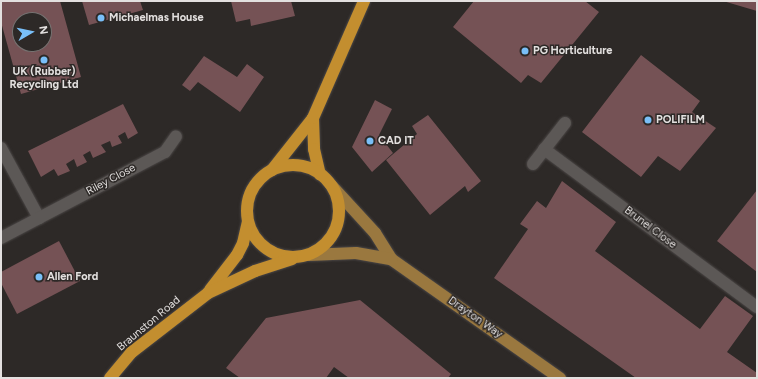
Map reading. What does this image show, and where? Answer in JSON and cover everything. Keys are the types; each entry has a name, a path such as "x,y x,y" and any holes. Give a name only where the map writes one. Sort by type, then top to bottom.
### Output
{"highway":[{"path":"272,170 297,165 320,174 332,185 338,198 340,212 337,225 326,243 309,255 295,258 270,252 252,234 248,221 247,206 251,191 260,179 272,170 313,118 364,1"},
{"path":"313,118 314,149 320,174"},
{"name":"Braunston Road","path":"208,293 237,255 243,244 248,221"},
{"name":"Braunston Road","path":"110,378 132,352 208,293 255,271 295,258"}],"main road":[{"name":"Drayton Way","path":"332,185 375,233 390,259"},
{"name":"Drayton Way","path":"309,255 356,253 390,259 560,378"}],"street":[{"path":"533,164 565,123"},
{"name":"Riley Close","path":"1,238 165,152 176,136"},
{"path":"1,148 39,218"},
{"name":"Brunel Close","path":"544,149 757,307"}],"building":[{"name":"UK (Rubber) Recycling Ltd","path":"1,1 60,1 81,77 21,94 1,22"},
{"name":"Michaelmas House","path":"82,1 140,1 143,10 89,25"},
{"path":"231,1 291,1 295,16 251,26 250,19 236,22"},
{"name":"PG Horticulture","path":"474,1 585,1 599,12 541,83 528,75 521,83 453,27"},
{"path":"723,1 757,1 757,11"},
{"name":"POLIFILM","path":"641,55 700,101 692,112 716,128 680,171 658,156 641,177 582,132"},
{"path":"204,56 237,77 247,64 264,77 240,112 198,82 190,91 182,85"},
{"name":"CAD IT","path":"375,100 392,109 379,135 393,153 372,172 352,147"},
{"path":"123,104 138,133 128,139 125,132 118,136 122,143 112,147 110,141 101,145 106,152 93,158 90,151 83,155 87,162 77,167 74,159 66,164 70,171 58,176 54,169 41,177 28,151"},
{"path":"428,115 481,181 468,192 465,186 430,215 386,160 417,134 412,126"},
{"path":"562,181 616,222 595,251 700,329 725,296 753,316 727,352 757,373 757,378 636,378 494,278 528,229 520,224 537,201 546,208"},
{"path":"757,190 757,272 717,241"},
{"name":"Allen Ford","path":"59,241 80,281 17,314 1,283 1,272"},
{"path":"360,300 451,374 448,378 349,378 334,367 326,378 240,378 226,368 266,318"}],"place":[{"name":"Michaelmas House","path":"101,18"},
{"name":"PG Horticulture","path":"525,51"},
{"name":"UK (Rubber) Recycling Ltd","path":"44,60"},
{"name":"POLIFILM","path":"648,120"},
{"name":"CAD IT","path":"370,141"},
{"name":"Allen Ford","path":"39,277"}]}
